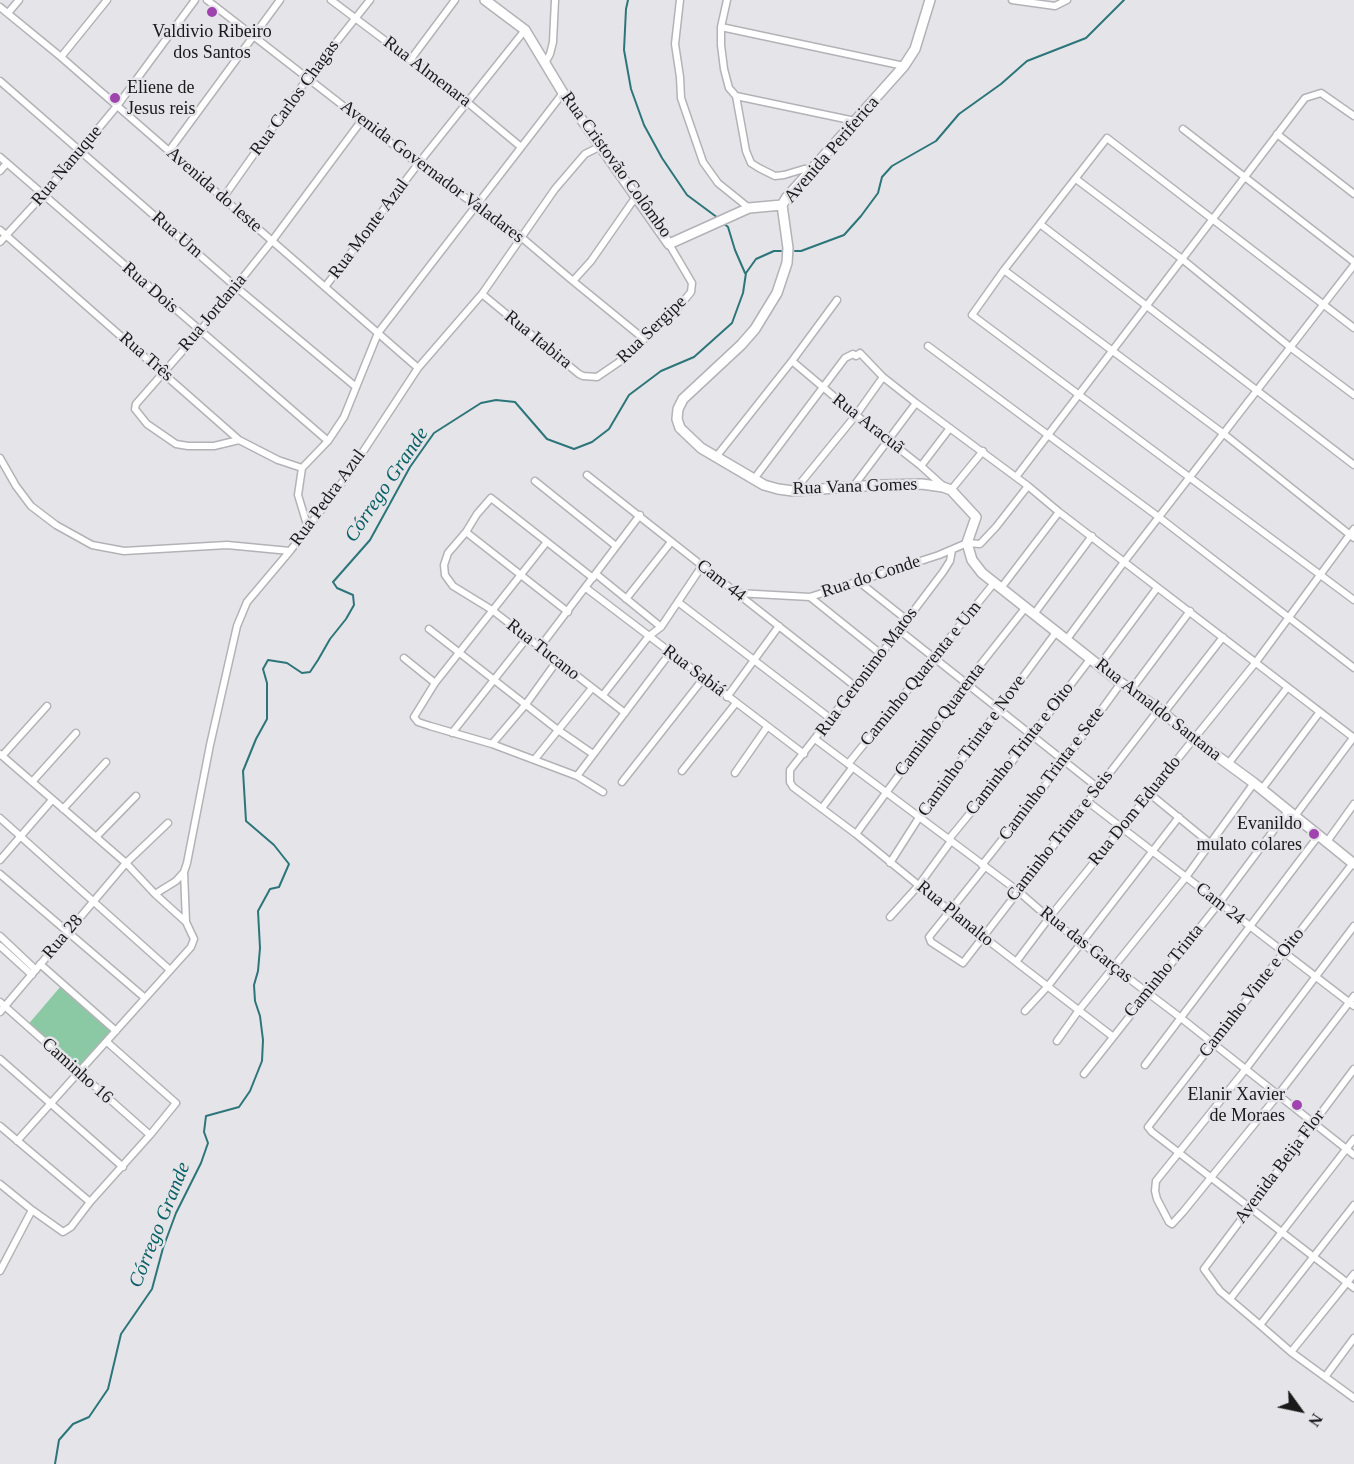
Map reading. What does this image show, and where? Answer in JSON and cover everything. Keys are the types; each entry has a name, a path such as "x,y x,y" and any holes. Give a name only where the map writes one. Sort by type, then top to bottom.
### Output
{"street":[{"path":"8,13 18,0"},
{"path":"61,57 107,0"},
{"name":"Rua Nanuque","path":"0,242 81,151 195,0"},
{"name":"Avenida Governador Valadares","path":"207,0 418,164 521,237 644,339"},
{"path":"169,151 280,0"},
{"name":"Rua Almenara","path":"331,0 467,102 521,147"},
{"name":"Rua Carlos Chagas","path":"223,198 307,79 370,0"},
{"path":"411,59 455,0"},
{"name":"Rua Cristovão Colômbo","path":"485,0 525,30 599,147 669,244 749,208 782,205"},
{"path":"545,63 553,42 555,0"},
{"path":"680,0 675,44 681,98 703,162 718,183 749,208"},
{"path":"727,0 720,45 729,88 736,96 746,152 752,163 770,174 780,176 804,169 814,169"},
{"name":"Avenida Periferica","path":"694,388 714,372 755,329 777,293 787,263 788,248 782,205 904,66 915,49 930,0"},
{"path":"1012,0 1055,6 1067,0"},
{"name":"Avenida do leste","path":"0,7 61,57 418,368"},
{"path":"721,27 904,66"},
{"name":"Rua Monte Azul","path":"325,287 418,164 525,30"},
{"name":"Rua Um","path":"0,81 236,287 356,387"},
{"path":"308,528 298,495 302,468 328,441 344,417 378,333 563,93"},
{"path":"1016,477 1305,98 1321,93 1354,116"},
{"path":"736,96 856,121"},
{"name":"Rua Jordania","path":"239,440 214,446 188,446 170,441 147,423 135,409 136,404 236,287 362,120"},
{"path":"1067,639 1354,263 1183,129"},
{"path":"1277,134 1354,194"},
{"path":"1354,328 1107,138 1004,270 972,315 1354,600"},
{"name":"Rua Pedra Azul","path":"170,970 193,943 193,934 186,922 184,872 210,745 241,613 255,591 290,551 347,476 418,368 482,294 572,167 585,154 599,147"},
{"name":"Rua Dois","path":"0,157 328,441"},
{"path":"0,171 7,163"},
{"path":"1076,179 1182,259 1290,347 1354,395"},
{"path":"573,281 591,261 635,198"},
{"path":"1040,224 1354,465"},
{"name":"Rua Três","path":"0,230 239,440 278,460 302,468"},
{"name":"Rua Sergipe","path":"597,377 613,367 692,292 692,283 669,244"},
{"path":"1004,270 1224,434 1353,534"},
{"name":"Rua Itabira","path":"482,294 579,374 597,377"},
{"path":"716,457 837,300"},
{"path":"928,346 1160,518 1354,668"},
{"path":"754,479 845,358 860,353 883,377 916,403 983,451 1157,588 1354,738"},
{"name":"Rua Aracuã","path":"792,361 822,388 889,439 947,488 976,517 968,547"},
{"path":"793,491 883,377"},
{"name":"Rua Vana Gomes","path":"694,388 683,399 678,409 677,419 680,428 688,437 716,457 754,479 778,489 793,491 911,484 947,488"},
{"path":"853,488 916,403"},
{"path":"921,466 950,428"},
{"path":"947,488 983,451"},
{"path":"0,458 31,506 56,525 92,545 124,551 227,545 290,551"},
{"name":"Cam 44","path":"587,475 856,687"},
{"path":"535,482 616,546"},
{"name":"Rua do Conde","path":"736,593 810,597 952,550 968,547 985,540 1028,486"},
{"path":"568,612 466,532 477,514 491,498 546,543 626,599 661,627"},
{"name":"Caminho Quarenta e Um","path":"822,808 850,766 934,658 1059,512"},
{"path":"540,647 640,515"},
{"name":"Rua Tucano","path":"466,532 448,554 444,565 445,575 459,590 492,610 625,713"},
{"name":"Rua Dom Eduardo","path":"1016,962 1256,662 1353,534"},
{"path":"1034,614 1092,536"},
{"path":"626,599 671,542"},
{"path":"546,543 435,683 416,712 415,720 535,759 577,776 603,792"},
{"name":"Rua Arnaldo Santana","path":"968,547 972,560 981,573 1121,683 1262,789 1354,863"},
{"name":"Rua Geronimo Matos","path":"799,791 793,787 789,776 790,770 943,572 950,561 952,550"},
{"path":"603,695 649,636 661,627 702,566"},
{"path":"858,581 907,620"},
{"name":"Rua Sabiá","path":"586,588 804,754"},
{"path":"1099,666 1157,588"},
{"path":"810,597 881,654"},
{"path":"678,602 831,718"},
{"name":"Caminho Quarenta","path":"856,834 966,683 1026,607"},
{"path":"1131,690 1190,611"},
{"path":"727,697 779,626"},
{"path":"429,629 558,730 594,754"},
{"path":"899,630 1097,787"},
{"name":"Caminho Trinta e Nove","path":"890,863 920,816 1057,631"},
{"name":"Caminho Trinta e Seis","path":"963,963 1097,787 1223,637"},
{"path":"452,733 527,639"},
{"path":"577,776 670,653"},
{"path":"404,658 435,683"},
{"name":"Caminho Trinta e Oito","path":"890,917 919,885 950,840 1091,658"},
{"path":"492,744 526,704 557,661"},
{"path":"622,782 703,679"},
{"name":"Caminho Trinta e Sete","path":"963,963 930,940 931,934 1065,760 1121,683"},
{"path":"535,759 592,688"},
{"path":"1228,764 1287,688"},
{"path":"682,771 736,703"},
{"path":"47,706 1,755 126,863 186,922"},
{"path":"1262,789 1319,713"},
{"path":"735,773 767,727"},
{"path":"32,782 76,733"},
{"name":"Caminho Trinta","path":"1084,1074 1146,993 1354,738"},
{"name":"Rua das Garças","path":"815,739 1018,891 1049,918 1182,1018 1354,1155"},
{"path":"63,809 106,762"},
{"path":"1057,1041 1078,1010 1186,877 1254,783"},
{"name":"Rua Planalto","path":"799,791 856,834 982,937 1112,1036"},
{"path":"1150,794 1211,844"},
{"path":"96,837 136,796"},
{"path":"0,860 52,800"},
{"name":"Cam 24","path":"1087,801 1352,1004"},
{"path":"1145,1065 1250,927 1354,804"},
{"path":"1025,1011 1048,986 1179,817"},
{"path":"0,818 170,970 17,1141"},
{"name":"Rua 28","path":"2,1006 126,863 168,823"},
{"name":"Caminho Vinte e Oito","path":"1179,1151 1149,1129 1150,1123 1354,863"},
{"path":"155,894 168,887 184,872"},
{"path":"0,874 145,998"},
{"path":"1354,926 1245,1070 1156,1181 1155,1191 1167,1220 1172,1224 1175,1221 1352,1004 1354,996"},
{"path":"0,936 36,969 116,1031"},
{"path":"0,946 36,969"},
{"name":"Caminho 16","path":"2,1006 150,1135"},
{"path":"0,1184 63,1232 71,1227 176,1102 106,1042"},
{"path":"0,1059 123,1167"},
{"name":"Avenida Beija Flor","path":"1230,1299 1212,1282 1204,1269 1206,1265 1354,1069"},
{"path":"0,1126 90,1202"},
{"path":"1354,1139 1230,1299 1291,1352 1354,1398"},
{"path":"1179,1151 1354,1288"},
{"path":"1260,1325 1354,1205"},
{"path":"0,1271 32,1210"},
{"path":"1291,1352 1354,1274"},
{"path":"1325,1377 1354,1338"}],"green space":[{"path":"61,986 112,1030 77,1071 26,1027"}],"waterway":[{"path":"628,0 624,50 631,89 644,125 662,158 687,195 718,218"},
{"name":"Córrego Grande","path":"795,251 801,251 844,235 878,193 882,177 892,166 936,141 959,114 1001,84 1027,61 1086,38 1124,0"},
{"path":"722,222 728,227 745,273"},
{"name":"Córrego Grande","path":"55,1464 59,1440 73,1424 89,1417 108,1389 121,1334 152,1289 163,1248 176,1213 201,1163 208,1143 204,1132 206,1116 239,1107 250,1091 262,1061 263,1040 254,985 260,948 258,911 270,889 279,887 289,864 274,845 246,821 243,771 267,719 267,683 263,669 268,660 287,663 302,673 310,672 354,605 353,595 337,588 333,582 370,540 410,467 434,433 481,403 496,400 515,402 547,439 574,449 592,442 609,429 629,395 661,371 694,357 732,323 743,293 746,273 756,259 774,251 781,251"}],"place":[{"name":"Valdivio Ribeiro dos Santos","path":"212,12"},
{"name":"Eliene de Jesus reis","path":"115,98"},
{"name":"Evanildo mulato colares","path":"1314,834"},
{"name":"Elanir Xavier de Moraes","path":"1297,1105"}]}
